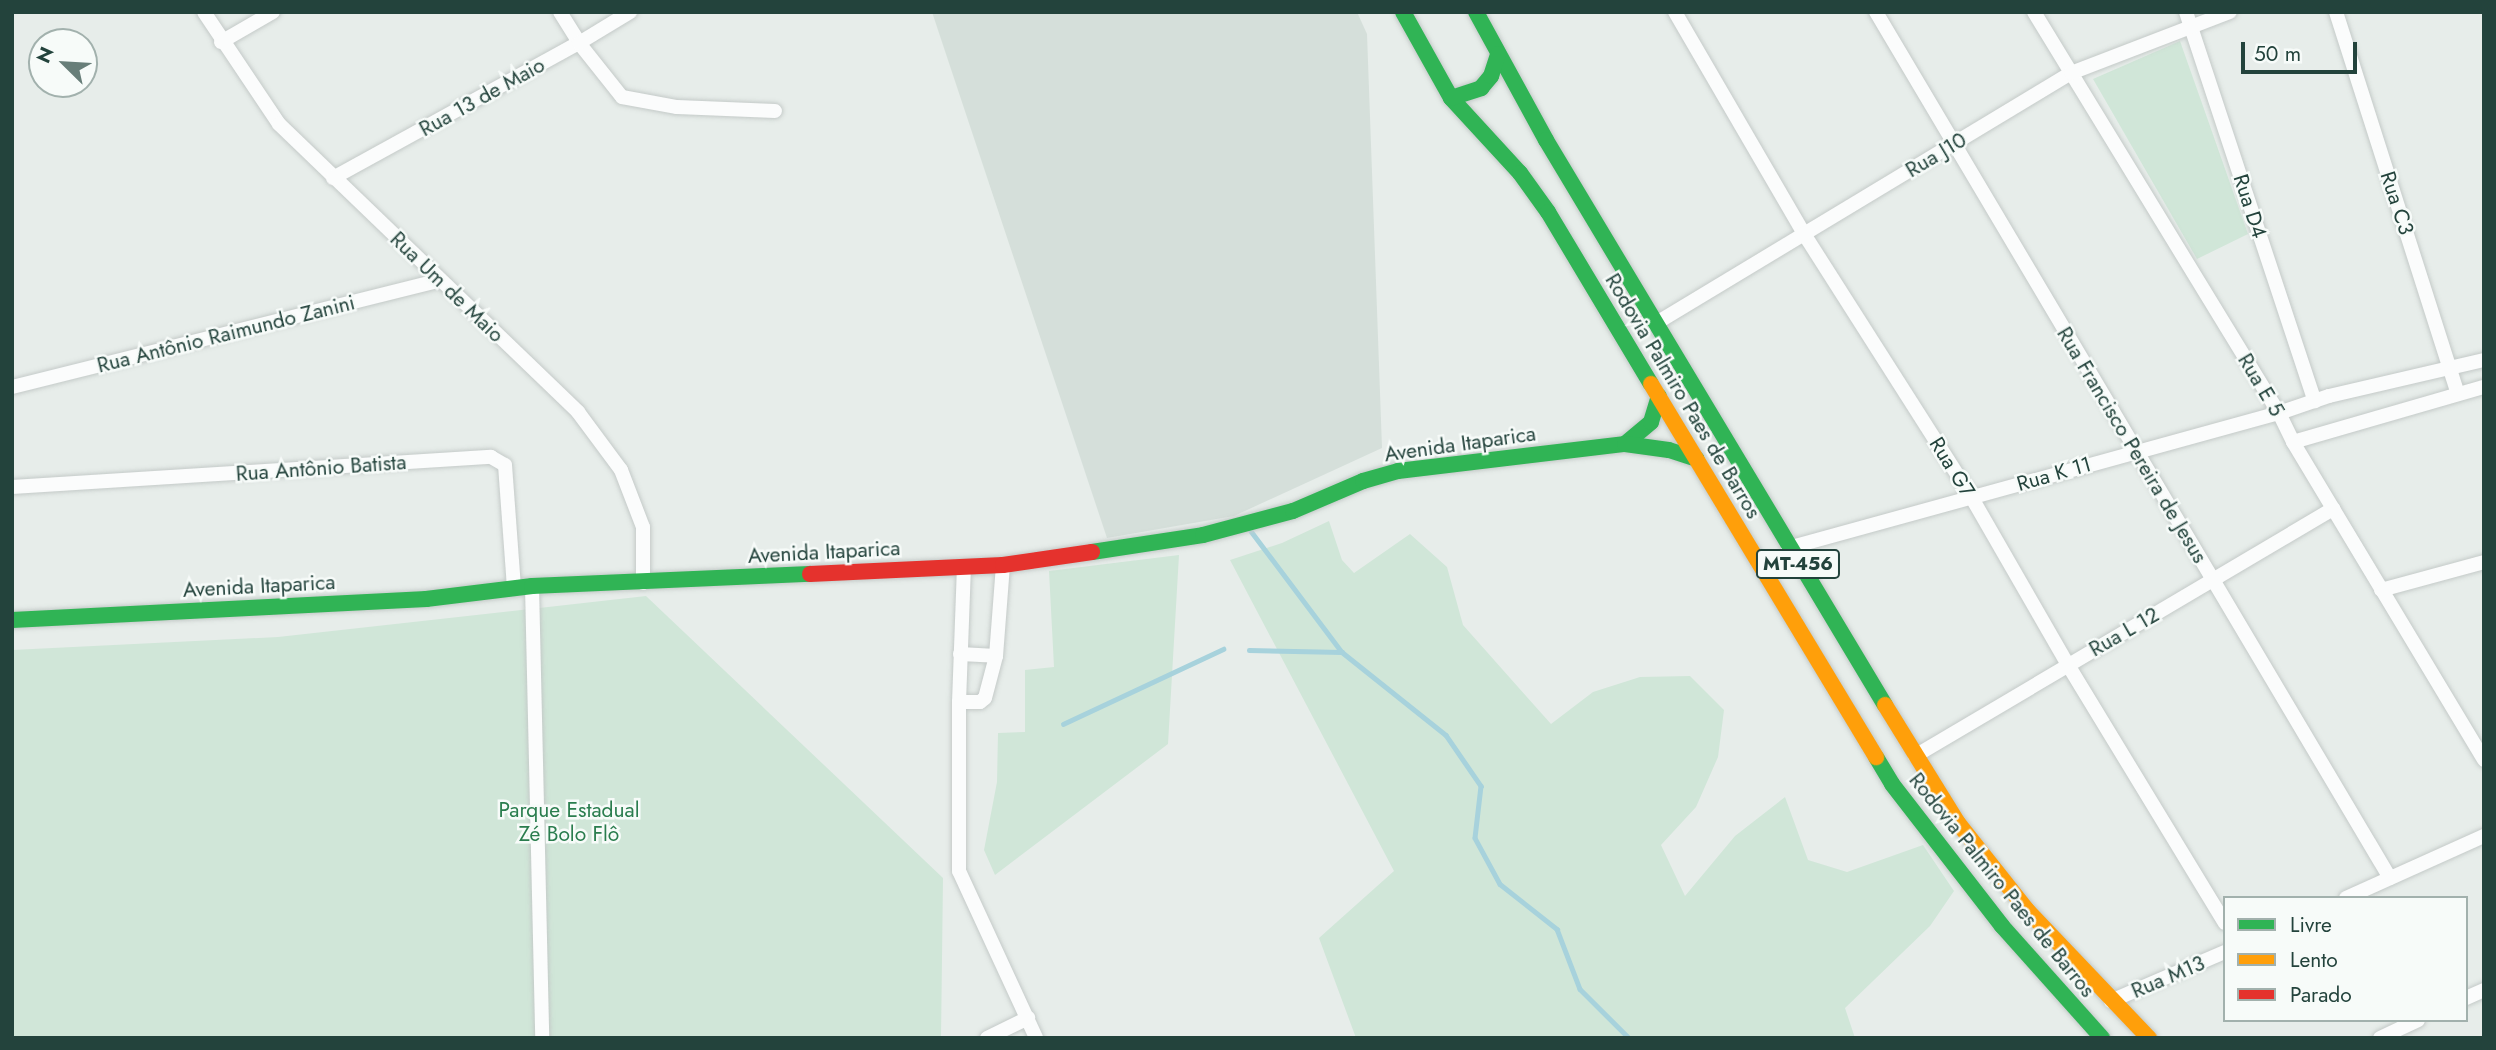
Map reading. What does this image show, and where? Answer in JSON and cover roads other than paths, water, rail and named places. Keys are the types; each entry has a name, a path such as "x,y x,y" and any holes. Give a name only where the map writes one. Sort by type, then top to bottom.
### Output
{"main road":[{"name":"Rodovia Palmiro Paes de Barros","path":"1403,12 1451,98 1520,173 1548,212 1892,784 2002,926 2102,1038"},
{"name":"Rodovia Palmiro Paes de Barros","path":"1476,12 1655,324 1788,548 1856,654 1958,823 2027,910 2148,1038"},
{"path":"1451,98 1481,88 1491,76 1498,54"},
{"path":"1625,444 1651,422 1659,396"},
{"name":"Avenida Itaparica","path":"14,616 426,598 532,586 1003,565 1203,535 1293,511 1363,481 1398,471 1625,444 1668,450 1697,459"}],"street":[{"name":"Rua Um de Maio","path":"204,12 279,124 578,412 621,470 643,527 643,583"},
{"path":"222,42 273,12"},
{"path":"560,12 579,43 622,97 677,107 775,111"},
{"name":"Rua 13 de Maio","path":"333,178 579,43 630,12"},
{"name":"Rua G7","path":"1675,12 1804,234 1972,498 2068,665 2223,920"},
{"name":"Rua Francisco Pereira de Jesus","path":"1876,12 2134,451 2390,878"},
{"name":"Rua E 5","path":"2034,12 2279,413 2293,442 2484,760"},
{"name":"Rua J10","path":"1655,324 2071,73 2188,19 2230,12"},
{"name":"Rua C3","path":"2336,12 2458,394"},
{"name":"Rua D4","path":"2188,19 2315,401"},
{"name":"Rua Antônio Raimundo Zanini","path":"12,387 440,280"},
{"name":"Rua K 11","path":"1788,548 2315,401 2484,360"},
{"path":"2293,442 2484,387"},
{"name":"Rua Antônio Batista","path":"12,487 491,457 505,465 514,587"},
{"name":"Rua L 12","path":"1916,756 2333,509"},
{"path":"2381,590 2484,562"},
{"path":"959,702 979,702 985,698 996,656 1003,565"},
{"path":"964,566 959,702 959,871 1036,1038"},
{"path":"532,586 542,1038"},
{"path":"960,654 996,656"},
{"path":"2350,896 2484,836"},
{"name":"Rua M13","path":"2111,1001 2223,953"},
{"path":"2468,997 2484,990"},
{"path":"987,1038 1028,1018"},
{"path":"2379,1038 2414,1022"}],"waterway":[{"path":"1251,531 1342,652 1446,735 1481,786 1475,838 1500,884 1557,929 1580,989 1629,1038"},
{"path":"1063,724 1223,649"},
{"path":"1249,650 1342,652"}],"park label":[{"name":"Parque Estadual Zé Bolo Flô","path":"569,822"}]}
